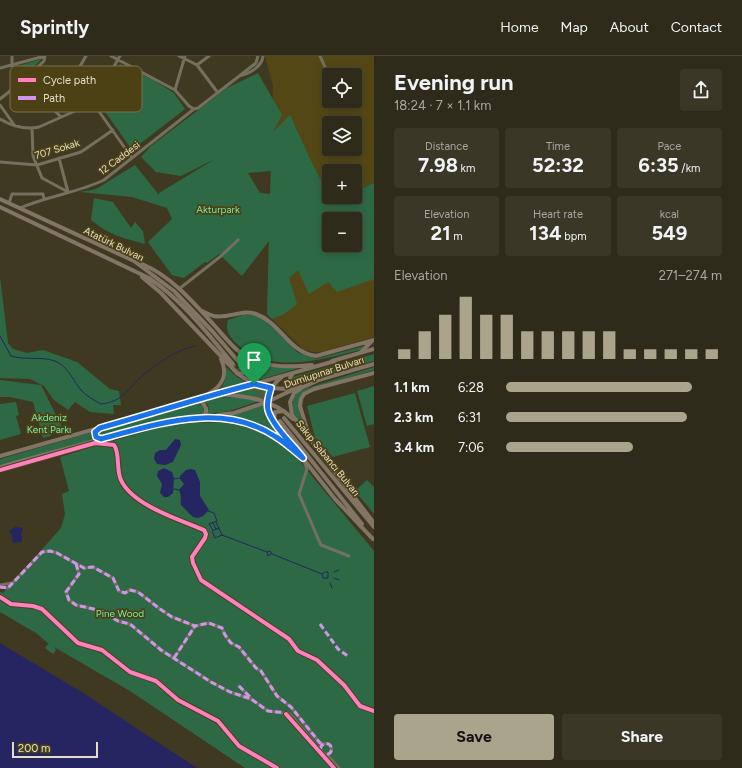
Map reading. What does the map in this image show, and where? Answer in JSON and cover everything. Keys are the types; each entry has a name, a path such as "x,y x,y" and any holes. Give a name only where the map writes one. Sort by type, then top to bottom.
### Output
{"main road":[{"name":"Atatürk Bulvarı","path":"0,199 134,261 174,291 238,361"},
{"name":"Atatürk Bulvarı","path":"0,207 132,269 166,289 198,322 233,364"},
{"name":"Dumlupınar Bulvarı","path":"134,261 147,266 180,289 228,340 252,360 284,367 313,365 335,361 374,349"},
{"path":"132,269 161,293 238,374 254,384 271,388 291,389"},
{"path":"200,310 214,316 226,316 245,312 256,314 269,321 295,347 308,355 316,356 373,341"},
{"path":"360,353 373,341"},
{"path":"238,374 243,373 249,366 243,354"},
{"path":"195,401 218,388 222,383 224,378 224,367 219,355"},
{"path":"0,456 195,401 214,394 335,361"},
{"name":"Dumlupınar Bulvarı","path":"212,416 234,413 267,402 291,389 374,364"},
{"path":"297,371 291,374 291,382 293,386 300,386"},
{"path":"315,447 307,431 300,409 300,402 303,395 314,389 374,373"},
{"path":"285,374 271,388 267,402 268,410 275,422 335,499 373,539"},
{"path":"296,422 290,410 292,395 301,388 317,381"},
{"path":"214,394 235,395 267,402 284,411 296,422 374,523"},
{"path":"195,401 202,402 206,408 206,412 201,417"},
{"path":"275,422 275,412 284,411"},
{"path":"0,467 171,421 212,416 258,427 276,436 303,458"},
{"name":"Sakıp Sabancı Bulvarı","path":"284,418 374,527"},
{"path":"280,422 340,495 373,539"},
{"path":"100,428 95,432 95,434 96,437 101,439"}],"street":[{"path":"12,56 12,66 45,56"},
{"path":"39,66 44,61 45,56"},
{"path":"80,66 86,56"},
{"path":"111,56 119,58 133,66"},
{"path":"180,56 197,65 218,93"},
{"path":"197,65 209,56"},
{"path":"239,76 257,62 258,56"},
{"path":"239,76 258,67 262,61 262,56"},
{"path":"320,56 325,68"},
{"path":"175,90 184,57"},
{"path":"0,68 10,66"},
{"path":"142,71 175,90 193,108"},
{"name":"12 Caddesi","path":"20,208 44,199 92,186 104,180 193,108 218,93 239,76"},
{"path":"0,99 10,91"},
{"path":"0,105 15,126"},
{"path":"56,112 61,117"},
{"path":"0,119 15,126 32,128 39,127 72,112"},
{"path":"100,112 132,158"},
{"path":"0,126 9,118"},
{"path":"32,128 33,156 42,178 68,192"},
{"name":"707 Sokak","path":"0,162 37,165 81,152 113,130"},
{"path":"59,158 68,192"},
{"path":"9,203 12,194 42,194 44,199"},
{"path":"180,289 221,256 238,240"},
{"path":"303,458 307,469 299,494 320,543 321,545 348,556"},
{"path":"0,586 14,582 42,552 50,551 57,553 84,568 93,567 113,578 120,591 125,593 130,590 138,592 160,610 172,617 196,626 210,623 222,628 231,643 239,647 256,668 262,671 277,696 291,707 320,743 330,746 331,759"},
{"path":"76,564 79,574"},
{"path":"84,568 66,592 69,600 76,605 98,610 118,621 130,624 161,650 211,682 230,692 251,698"},
{"path":"174,658 196,626"},
{"path":"238,686 268,711 290,714 323,753 339,768"},
{"path":"323,753 321,748 324,744"},
{"path":"323,753 328,754 331,752"}],"shaded area":[{"path":"265,56 374,56 374,337 322,352 312,352 303,349 267,314 273,86"},
{"path":"175,439 180,440 181,445 173,462 165,465 157,464 154,459 155,453 160,450 166,450"},
{"path":"164,468 172,472 174,478 173,493 168,497 164,497 160,493 162,484 157,476 158,471"},
{"path":"186,470 195,470 200,482 200,496 209,510 203,516 198,518 193,517 181,505 179,490 184,484 180,479 180,476"},
{"path":"15,527 23,528 21,533 22,542 13,543 12,535 9,531"},
{"path":"0,643 83,693 197,768 0,768"}],"green space":[{"path":"42,59 35,66 18,66"},
{"name":"Akturpark","path":"258,73 282,115 273,132 290,115 322,182 322,204 362,204 362,189 374,183 374,279 337,292 328,282 309,294 298,270 289,278 297,304 284,314 272,319 267,314 269,241 242,276 219,254 207,263 205,262 184,278 172,275 148,242 172,219 167,208 132,197 80,192 96,189 135,165 159,195 159,193 215,159 181,176 156,172 141,157 151,146 227,88","holes":["271,171 270,194 260,193 248,173"]},
{"path":"142,75 174,93 185,109 132,150 105,112 142,112"},
{"path":"94,198 113,202 131,228 135,222 143,231 145,244 110,233 91,220"},
{"path":"0,277 8,343 13,349 27,353 43,350 77,362 110,389 119,391 121,405 113,405 114,414 90,412 75,402 68,410 54,400 44,386 30,379 0,378"},
{"path":"243,315 253,315 262,318 272,325 297,352 316,359 364,346 360,350 312,361 280,362 265,359 250,354 237,344 228,333 228,320"},
{"path":"374,354 374,361 297,383 293,381 293,377"},
{"path":"248,360 267,365 302,367 256,381 242,376 250,369 250,362"},
{"path":"225,366 237,377 248,383 218,392 225,380"},
{"path":"374,367 374,370 304,392 299,401 299,407 305,430 295,416 292,407 294,396 298,391"},
{"name":"Akdeniz Kent Parkı","path":"0,380 41,385 62,427 50,436 43,438 33,402 10,397 0,397"},
{"path":"253,386 269,391 267,400 228,393"},
{"path":"374,386 374,424 367,426 357,391"},
{"path":"355,393 370,447 333,457 315,438 307,406"},
{"path":"218,397 243,398 260,401 229,411 207,414 208,406 203,401"},
{"path":"16,402 19,415 16,416 21,434 0,440 0,404"},
{"path":"197,404 202,405 204,409 203,413 181,416 100,437 97,434 100,431"},
{"path":"265,404 272,421 290,444 282,438 258,426 223,417 240,413"},
{"name":"Pine Wood","path":"191,423 221,423 245,427 264,434 281,445 297,458 374,551 374,768 245,768 130,691 54,647 56,650 53,654 45,648 48,644 50,645 36,633 0,612 0,592 3,593 61,528 65,514 62,494 69,491 60,457 95,446 95,444 113,438 113,441 157,428"},
{"path":"93,432 95,439 0,465 0,459"},
{"path":"367,480 374,487 374,514 355,491"}],"waterway":[{"path":"0,336 11,356 48,359 59,363 69,372 78,387 83,392 101,404 109,403 120,398 141,377 166,358 195,346"},
{"path":"174,479 180,478"},
{"path":"174,489 179,490"},
{"path":"208,511 214,513 217,521 209,524 213,530"},
{"path":"216,522 222,535"},
{"path":"213,523 216,529"},
{"path":"219,528 212,531 215,538 222,535 267,552 268,556 271,554"},
{"path":"267,552 270,551 272,554 322,574 328,572 328,578 323,578 322,574"},
{"path":"334,572 339,570"},
{"path":"334,578 339,580"},
{"path":"330,583 332,588"}],"tunnel":[{"path":"238,361 269,399"},
{"path":"233,364 243,376"},
{"path":"249,383 265,402"}],"marked path":[{"path":"0,587 8,588 42,552 50,551 57,553 84,568 93,567 113,578 119,591 125,593 130,590 138,592 172,617 195,626 209,623 222,628 231,643 239,647 256,668 261,671 277,696 291,707 320,743 324,744"},
{"path":"76,564 79,574 66,592 69,600 76,605 98,610 118,621 130,624 161,650 211,682 230,692 251,699 268,711 288,713"},
{"path":"320,624 338,649 349,657"},
{"path":"174,658 195,626"},
{"path":"239,686 250,697"},
{"path":"324,744 328,744 330,745 331,749 330,753 324,754 321,751 321,747 324,744"}],"cycle path":[{"path":"0,470 95,443 114,445 117,452 121,480 135,497 158,511 204,530 206,534 205,538 192,557 193,563 201,580 289,639 298,651 317,660 344,685 360,706 374,711"},
{"path":"0,597 11,604 33,606 42,609 78,643 102,650 130,672 156,681 178,700 218,721 239,746 277,768"},
{"path":"286,714 334,768"}],"route":[{"path":"254,384 271,388 267,402 270,415 303,458 276,436 265,430 250,424 212,416 171,421 101,439 96,437 95,434 95,432 100,428 156,413 214,394 254,384"}]}
